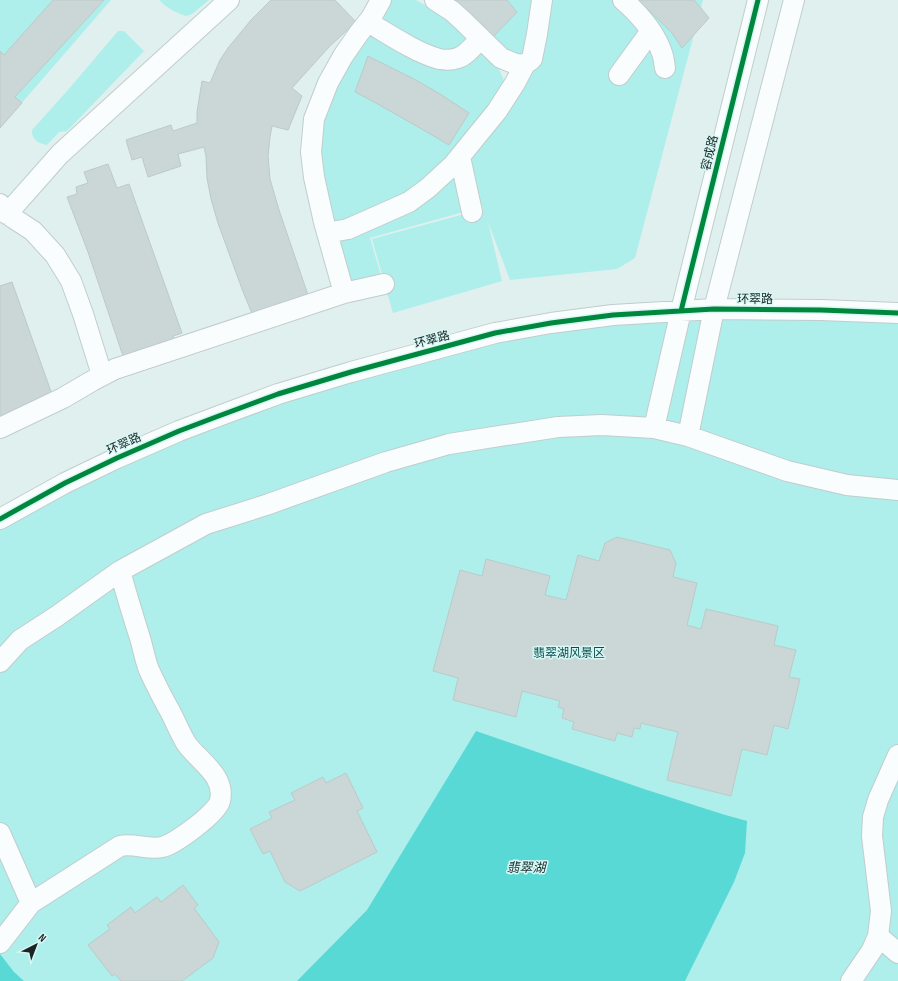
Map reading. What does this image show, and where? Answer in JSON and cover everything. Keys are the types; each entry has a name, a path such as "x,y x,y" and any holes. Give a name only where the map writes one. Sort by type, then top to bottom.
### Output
{"street":[{"path":"102,375 71,281 56,255 33,231 4,209 60,154 229,0"},
{"path":"344,294 327,233 314,177 311,152 314,120 328,83 343,56 368,22 381,0"},
{"path":"435,0 452,11 501,58 518,65 525,64"},
{"path":"327,233 348,229 409,202 428,188 453,165 497,111 525,64 532,59 542,0"},
{"path":"623,0 641,18 651,31 662,52 665,68"},
{"name":"容成路","path":"654,428 681,311 758,0"},
{"path":"688,436 714,309 794,0"},
{"path":"368,22 414,48 440,59 453,60 460,57 481,38"},
{"path":"619,75 651,31"},
{"path":"460,157 472,212"},
{"path":"0,428 63,398 115,369 344,294 384,284"},
{"name":"环翠路","path":"0,519 117,458 180,430 278,394 351,372 495,333 551,323 613,315 714,309 821,310 898,313"},
{"path":"0,662 20,640 57,616 120,571 206,524 266,505 386,462 450,444 558,427 602,425 654,428 688,436 787,472 847,485 898,490"},
{"path":"1,942 31,903 120,846 129,845 155,848 171,844 210,815 217,807 220,800 219,785 214,773 187,744 149,669 120,571"},
{"path":"851,981 872,950 878,936 881,911 872,836 873,817 878,800 898,755"},
{"path":"0,833 31,903"},
{"path":"878,936 898,953"}],"green space":[{"path":"0,0 111,0 0,128"},
{"path":"159,0 209,0 192,14 186,16 172,10"},
{"path":"392,0 416,0 464,27 500,71 505,85 458,148 410,191 338,223 334,220 318,166 323,112 337,79"},
{"path":"442,0 537,0 529,51 514,58"},
{"path":"546,0 703,0 635,258 617,269 510,280 488,222 502,281 393,313 372,239 483,209 467,165 500,118"},
{"path":"118,31 124,31 144,51 67,131 59,132 47,145 41,144 34,138 32,130"},
{"path":"454,173 467,211 370,238 382,279 352,286 339,243"},
{"name":"翡翠湖风景区","path":"898,313 898,981 0,981 0,519 179,431 551,323"}],"water":[{"name":"翡翠湖","path":"476,731 644,789 747,821 745,853 734,882 685,981 297,981 367,910"},
{"path":"0,954 14,972 24,981 0,981"}],"building":[{"path":"53,0 104,0 15,97 22,103 0,128 0,51 4,55"},
{"path":"271,0 335,0 356,22 329,47 292,88 302,96 288,130 272,126 270,137 268,156 270,179 309,298 253,316 218,223 211,199 204,147 178,154 181,166 148,177 142,157 132,160 126,140 171,125 173,131 197,123 197,112 202,81 210,83 220,60 228,48 251,20"},
{"path":"448,0 507,0 517,12 492,38"},
{"path":"638,0 694,0 709,18 682,48 672,33"},
{"path":"368,56 414,79 469,113 449,145 355,92"},
{"path":"108,164 117,188 129,184 182,333 173,336 176,345 123,356 88,252 67,197 77,194 76,187 88,183 84,172"},
{"path":"12,282 54,400 0,419 0,286"},
{"path":"617,537 670,550 676,563 673,577 697,583 687,625 701,629 706,609 778,626 774,645 796,650 789,677 800,679 788,729 774,725 767,755 742,749 731,796 667,780 678,732 641,723 640,729 634,728 632,737 617,733 615,741 572,729 574,722 562,718 564,709 558,707 560,701 522,691 516,717 453,700 458,678 433,671 460,570 482,576 486,559 550,576 545,595 566,600 578,555 599,561 605,543"},
{"path":"346,773 363,808 357,811 377,852 300,891 285,882 270,851 263,854 250,829 272,818 269,812 295,800 291,793 323,777 326,783"},
{"path":"183,885 198,905 194,908 219,942 213,958 182,981 121,981 115,974 112,976 88,945 110,929 107,925 131,907 135,913 157,897 161,902"}],"cycle path":[{"path":"681,311 758,0"},
{"path":"0,519 65,483 117,458 179,431 216,417 278,394 351,372 495,333 551,323 613,315 714,309 821,310 898,313"}]}
